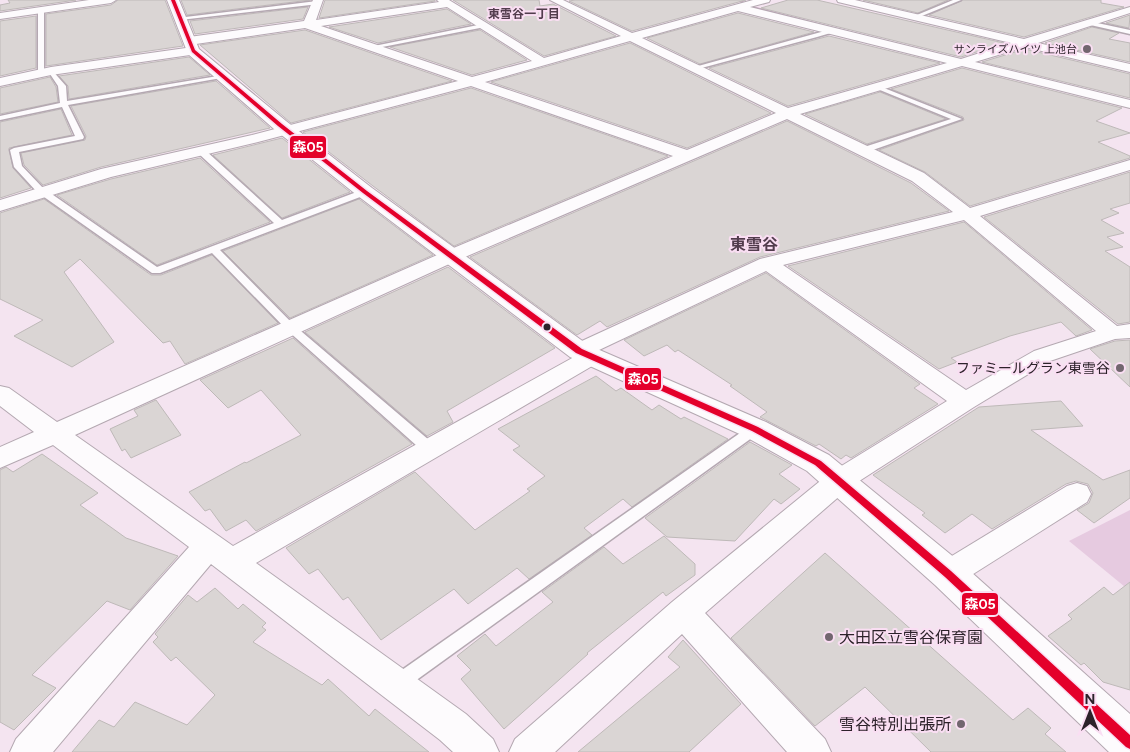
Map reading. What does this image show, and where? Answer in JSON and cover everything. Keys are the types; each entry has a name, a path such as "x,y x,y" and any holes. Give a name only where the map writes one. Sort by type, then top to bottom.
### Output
{"street":[{"path":"0,16 111,0"},
{"path":"555,0 918,177 1121,332"},
{"path":"0,206 40,190 78,179 287,131 630,37 733,4 765,0"},
{"path":"842,0 1130,68"},
{"path":"308,25 318,1"},
{"path":"0,82 46,72 184,28 308,25 445,2 542,62"},
{"path":"1117,2 1130,5"},
{"path":"733,4 832,31 1130,104"},
{"path":"0,458 452,256 788,113 960,63 1130,10"},
{"path":"308,25 686,155"},
{"path":"184,28 224,77 287,131 365,192 585,354 755,429 818,463 948,574 1130,743"},
{"path":"29,752 220,554 431,450 585,354 767,263 967,214 1130,165"},
{"path":"767,263 965,401"},
{"path":"528,752 683,612 840,480 965,401 1042,356 1121,332"},
{"path":"0,394 453,726 480,752"},
{"path":"948,574 1077,494"},
{"path":"683,612 812,752"}],"lane":[{"path":"915,17 958,0"},
{"path":"184,28 318,1"},
{"path":"41,10 46,72 62,86 64,104 80,136 14,150 18,167 40,190 156,271 365,192"},
{"path":"1088,23 1130,32"},
{"path":"372,47 483,26"},
{"path":"694,68 740,54 793,43 832,31"},
{"path":"0,118 64,104 224,77"},
{"path":"864,150 958,119 877,87"},
{"path":"202,152 281,224"},
{"path":"213,249 291,328 431,450"},
{"path":"396,684 755,429"}],"shaded area":[{"path":"1130,510 1130,591 1069,541"}],"building":[{"path":"8,0 76,0 0,11 0,5 10,3"},
{"path":"118,0 165,0 183,46 46,66 46,14 111,5"},
{"path":"181,0 310,0 187,15"},
{"path":"325,0 435,0 435,1 319,18"},
{"path":"453,0 539,0 540,6 553,4 616,36 544,56"},
{"path":"746,0 632,31 569,1"},
{"path":"788,0 817,0 1004,43 961,57 761,8"},
{"path":"863,0 948,0 918,13"},
{"path":"963,0 1101,0 1101,3 1124,7 1024,37 929,15"},
{"path":"308,7 303,19 195,34 190,21"},
{"path":"447,9 471,24 378,43 329,27"},
{"path":"738,13 814,32 700,64 647,38"},
{"path":"1130,15 1129,28 1106,23"},
{"path":"36,16 36,68 0,76 0,21"},
{"path":"1092,27 1119,33 1109,39 1130,43 1130,62 1045,43"},
{"path":"305,30 452,81 291,123 200,45"},
{"path":"480,30 527,60 472,75 390,47"},
{"path":"829,36 940,63 788,106 709,68"},
{"path":"630,43 771,113 687,148 491,82"},
{"path":"1025,49 1130,74 1130,98 982,62"},
{"path":"189,57 210,75 69,99 68,86 59,76"},
{"path":"962,68 1122,108 1096,121 1130,133 1098,142 1130,156 1130,158 970,206 925,172 879,150 964,120 963,117 891,89"},
{"path":"50,77 56,87 58,102 0,114 0,88"},
{"path":"216,81 270,128 101,167 43,185 24,165 21,153 85,140 86,136 71,106"},
{"path":"471,88 668,156 454,246 303,132"},
{"path":"880,92 946,119 867,144 805,114"},
{"path":"61,109 72,135 9,148 13,168 31,188 0,198 0,122"},
{"path":"787,121 911,183 949,211 760,257 607,327 600,321 577,335 470,257"},
{"path":"282,138 350,192 282,218 213,155"},
{"path":"200,158 270,222 157,265 57,195 111,179"},
{"path":"1130,172 1130,203 1110,209 1119,213 1101,220 1124,233 1107,237 1123,247 1105,251 1130,267 1130,322 1118,324 984,217"},
{"path":"44,199 151,275 161,275 212,255 278,323 185,364 170,341 163,343 80,259 64,272 114,342 72,367 14,336 43,320 0,299 0,213"},
{"path":"359,199 433,255 290,318 223,251"},
{"path":"964,222 1092,330 1076,336 1061,322 1010,336 951,358 957,362 939,369 788,266"},
{"path":"448,267 555,348 447,411 453,422 427,436 305,332"},
{"path":"766,273 920,384 914,388 938,404 851,458 846,455 841,459 819,444 816,446 760,417 767,412 730,386 732,385 678,350 675,352 667,345 644,356 624,340"},
{"path":"293,338 412,444 256,531 246,520 226,531 210,509 205,511 189,492 301,435 261,390 228,408 200,380"},
{"name":"ファミールグラン東雪谷","path":"1130,340 1130,387 1090,349 1115,341"},
{"path":"596,376 616,391 621,388 652,410 659,405 681,419 684,417 728,439 632,507 623,499 584,528 592,535 529,579 517,568 468,604 454,589 381,640 348,597 343,600 318,569 309,574 286,548 415,472 475,530 530,491 527,489 545,476 513,450 520,446 498,429"},
{"path":"156,400 181,435 131,458 125,449 122,451 110,429 138,416 134,410"},
{"path":"1061,401 1083,426 1031,430 1103,480 1130,470 1130,498 1094,523 1077,510 1089,503 1093,493 1088,484 1076,481 1066,484 992,529 972,514 945,533 922,515 925,513 873,475 979,407"},
{"path":"750,442 792,465 779,474 800,489 781,504 774,499 735,541 667,537 645,518"},
{"path":"42,454 98,493 80,505 126,538 178,556 130,610 107,601 32,675 56,688 14,730 0,722 0,470 6,467 13,472"},
{"path":"664,536 695,564 695,575 666,596 663,592 587,653 504,729 461,679 471,670 457,656 485,634 496,646 553,602 542,592 604,547 623,564"},
{"path":"825,553 1013,720 1028,708 1051,728 1045,734 1066,752 931,752 865,687 815,726 731,638"},
{"path":"1130,582 1130,690 1103,682 1084,663 1081,665 1048,636 1072,619 1068,615 1104,587 1113,595"},
{"path":"215,588 238,609 243,604 266,623 262,627 266,630 253,642 322,685 328,679 369,716 375,709 429,752 72,752 99,720 114,727 135,702 187,725 215,695 176,657 171,661 153,642 158,637 155,634 188,595 197,602"},
{"path":"683,640 741,704 689,752 578,752 680,667 668,657"}],"waterway":[{"path":"738,0 751,7 863,35"}],"transit line":[{"name":"森05","path":"173,0 193,51 280,125 365,192 579,351 755,429 818,463 948,574 1130,743"}],"place":[{"name":"サンライズハイツ 上池台","path":"1087,49"},
{"name":"ファミールグラン東雪谷","path":"1120,368"},
{"name":"大田区立雪谷保育園","path":"829,637"},
{"name":"雪谷特別出張所","path":"961,724"}],"district":[{"name":"東雪谷一丁目","path":"524,14"},
{"name":"東雪谷","path":"754,244"}]}
